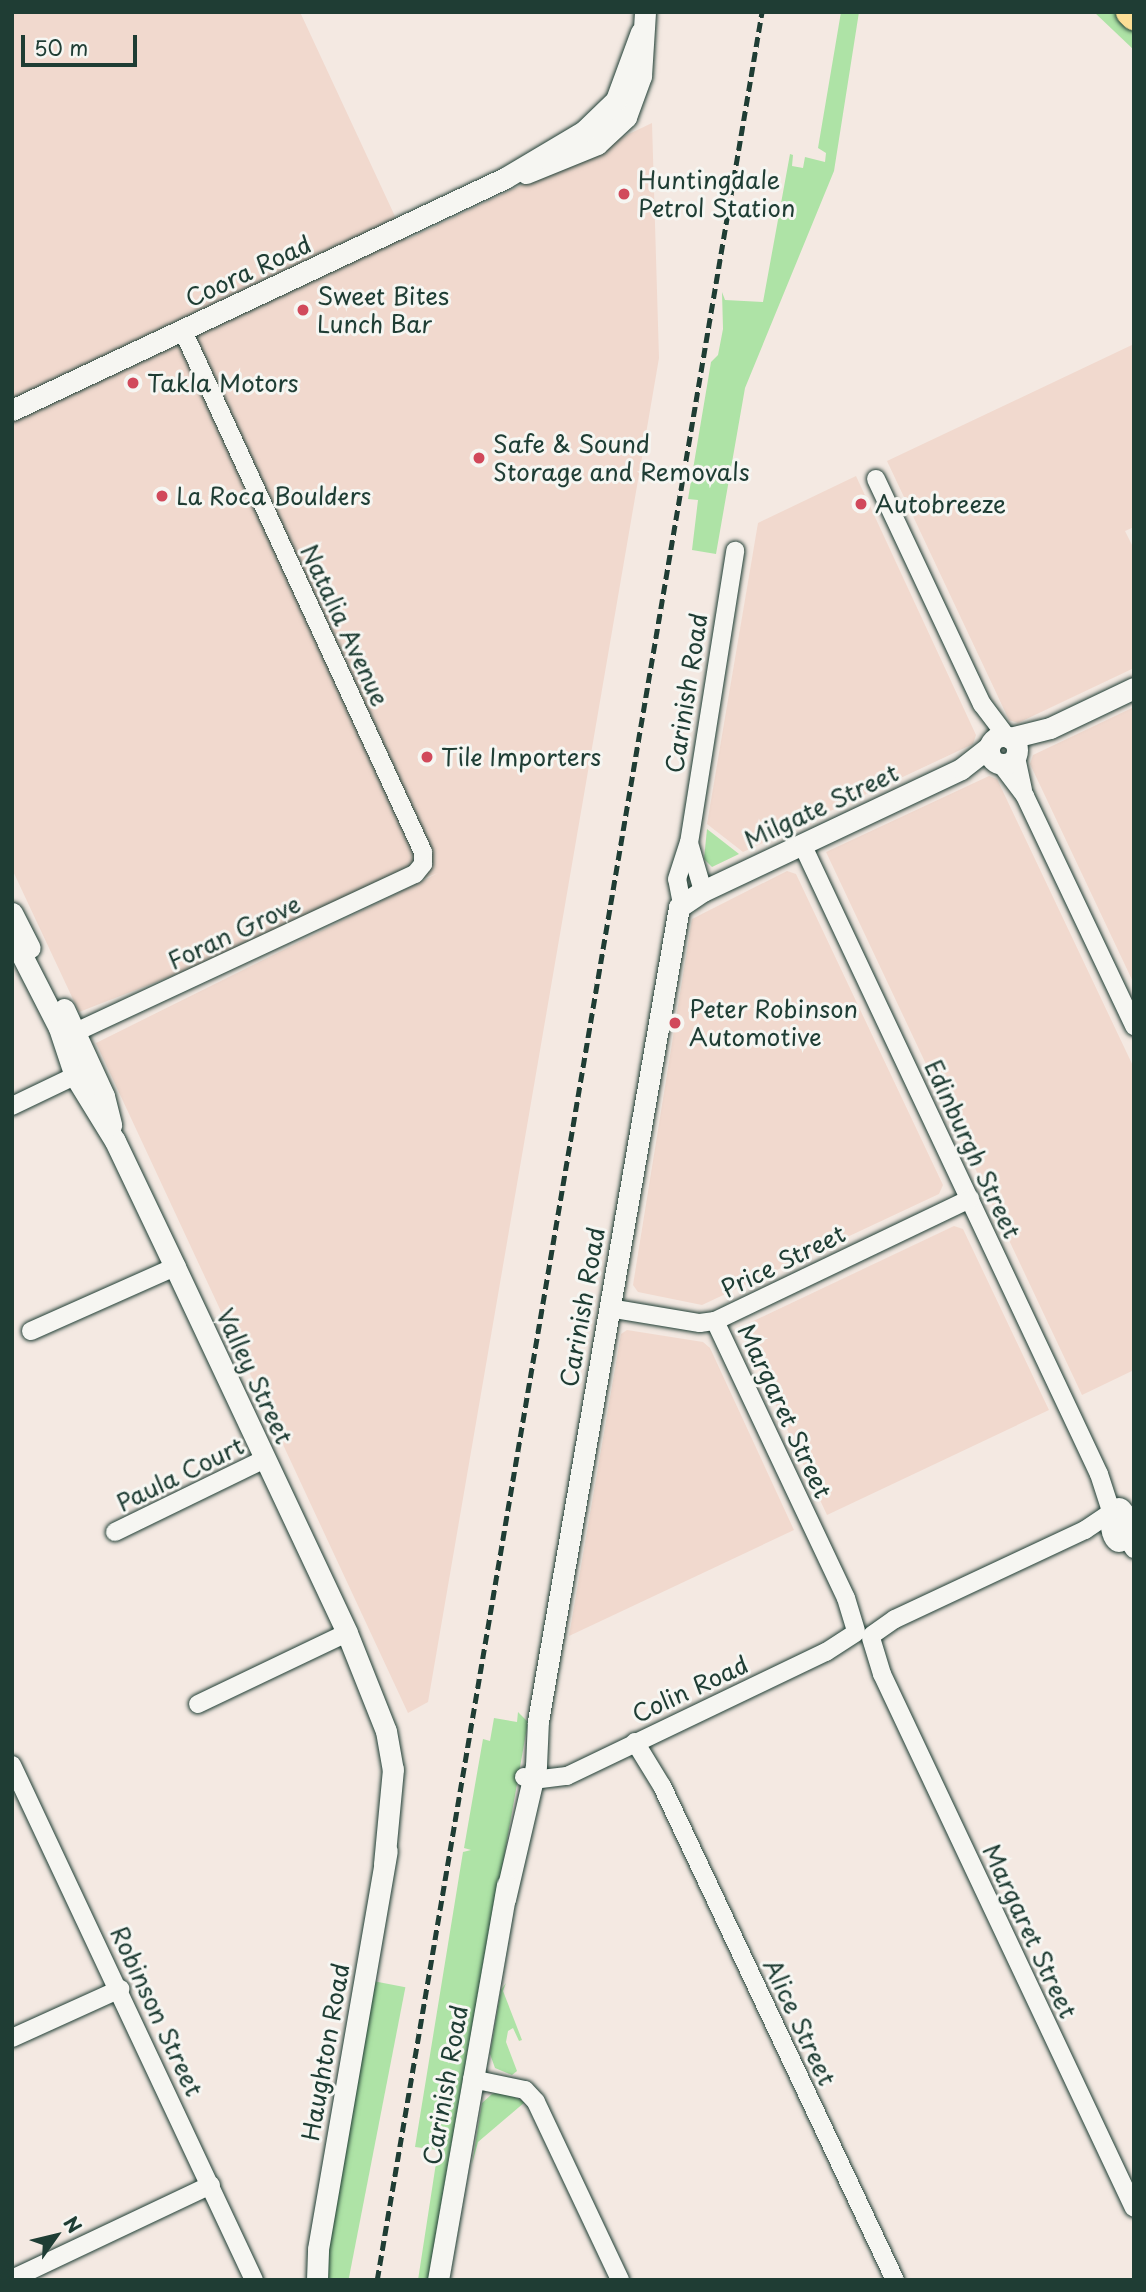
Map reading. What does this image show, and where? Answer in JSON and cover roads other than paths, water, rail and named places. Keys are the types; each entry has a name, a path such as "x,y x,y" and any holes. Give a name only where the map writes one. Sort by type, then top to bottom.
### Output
{"street":[{"name":"Coora Road","path":"12,410 505,178 607,125 643,22"},
{"name":"Natalia Avenue","path":"183,331 423,852 423,864"},
{"path":"876,479 1134,1026"},
{"name":"Carinish Road","path":"438,2280 472,2079 530,1771 674,927 682,904 677,879 689,843 735,551"},
{"name":"Milgate Street","path":"703,891 1134,688"},
{"name":"Carinish Road","path":"689,843 703,891"},
{"name":"Edinburgh Street","path":"802,844 1099,1474 1121,1513 1134,1547"},
{"name":"Foran Grove","path":"68,1036 415,874 423,864"},
{"path":"682,904 703,891"},
{"name":"Valley Street","path":"12,913 18,947 68,1036 396,1741"},
{"path":"12,1107 83,1072"},
{"name":"Price Street","path":"609,1308 700,1323 715,1321 970,1199"},
{"path":"31,1331 175,1268"},
{"name":"Margaret Street","path":"715,1321 1134,2208"},
{"name":"Paula Court","path":"115,1532 265,1460"},
{"name":"Colin Road","path":"530,1771 575,1770 1121,1513"},
{"path":"198,1704 347,1633"},
{"name":"Alice Street","path":"641,1739 895,2280"},
{"name":"Haughton Road","path":"317,2280 318,2249 384,1865 396,1741"},
{"name":"Robinson Street","path":"12,1765 20,1799 120,1990 254,2280"},
{"path":"12,2038 120,1990"},
{"path":"472,2079 525,2090 536,2102 620,2280"},
{"path":"12,2278 211,2185"},
{"name":"Haughton Road","path":"306,2280 318,2249"}],"railway":[{"path":"377,2280 762,12"}],"place":[{"name":"Huntingdale Petrol Station","path":"624,194"},
{"name":"Sweet Bites Lunch Bar","path":"303,310"},
{"name":"Takla Motors","path":"133,383"},
{"name":"Safe & Sound Storage and Removals","path":"479,458"},
{"name":"La Roca Boulders","path":"162,496"},
{"name":"Autobreeze","path":"861,504"},
{"name":"Tile Importers","path":"427,757"},
{"name":"Peter Robinson Automotive","path":"675,1023"}]}
